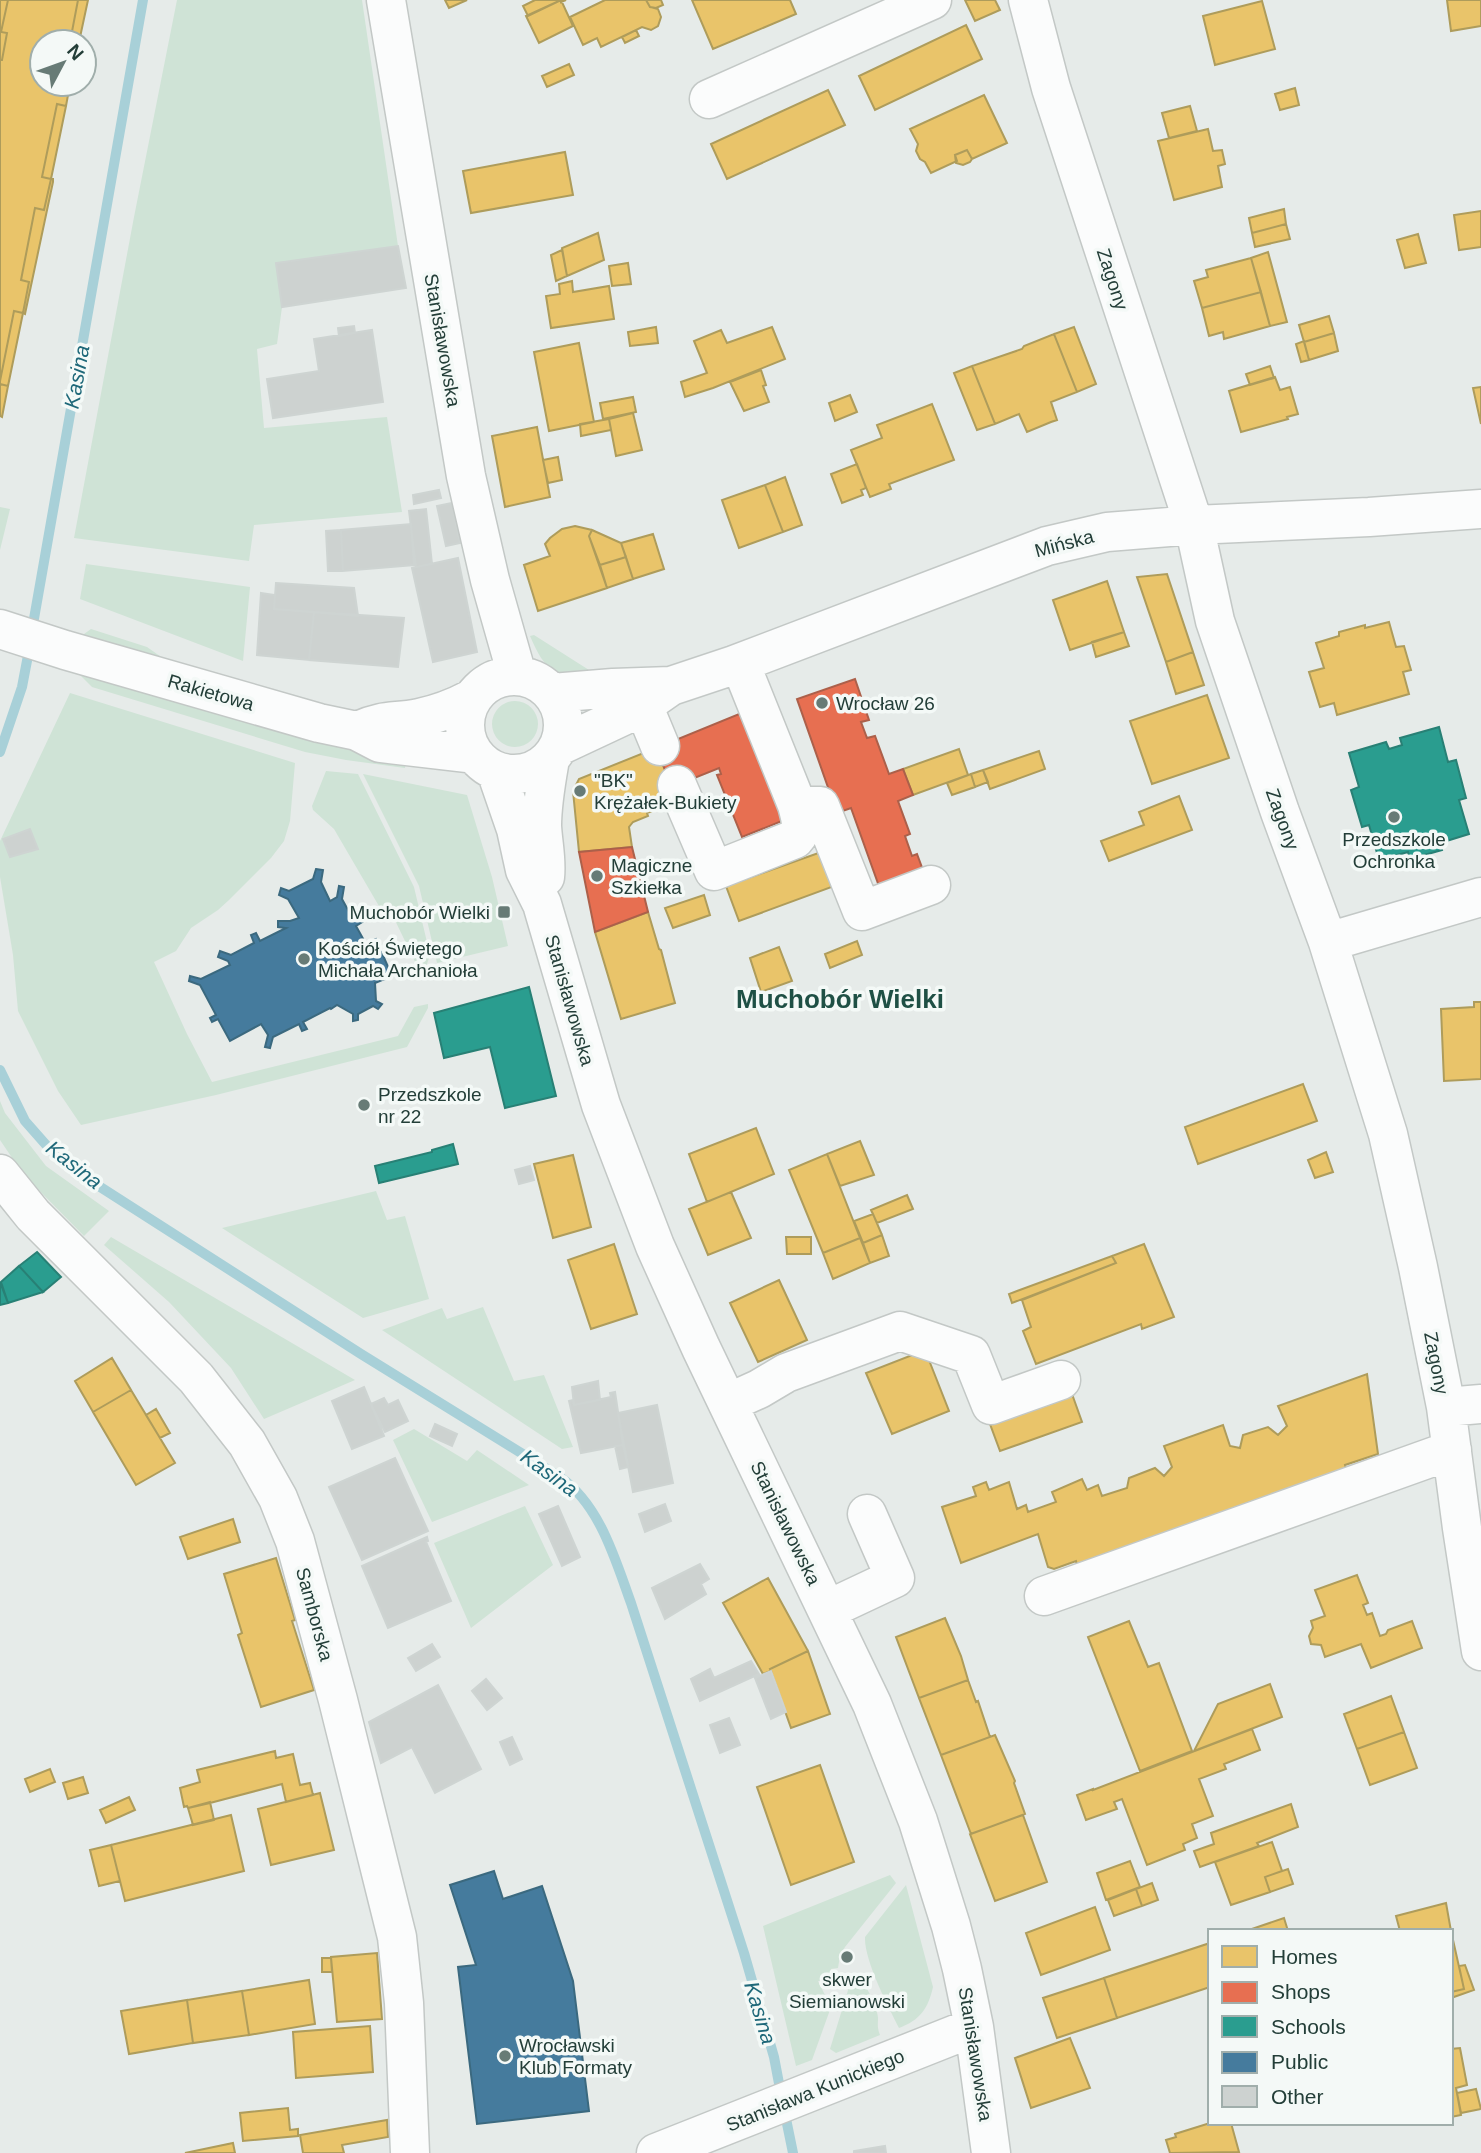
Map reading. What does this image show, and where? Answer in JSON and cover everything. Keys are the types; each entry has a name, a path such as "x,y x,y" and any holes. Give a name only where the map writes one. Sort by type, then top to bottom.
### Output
{"street":[{"name":"Stanisławowska","path":"386,0 466,476 490,580 517,676"},
{"path":"709,99 932,0"},
{"name":"Zagony","path":"1028,0 1051,88 1194,525 1215,621 1280,812 1328,942 1388,1134 1418,1267 1464,1406 1452,1450 1481,1651"},
{"name":"Mińska","path":"555,752 657,696 1047,546 1107,532 1481,509"},
{"name":"Rakietowa","path":"0,629 319,723 357,731 380,743 485,763"},
{"path":"677,785 714,871 795,839 800,834 802,824 797,805 740,663"},
{"path":"503,677 530,678 552,693 563,718 563,732 555,752 539,768 510,774 485,763 467,741 466,712 471,699 491,681 503,677"},
{"name":"Mińska","path":"552,693 613,688 657,696"},
{"path":"657,696 660,746"},
{"name":"Rakietowa","path":"357,731 377,722 417,719 449,711 471,699"},
{"name":"Stanisławowska","path":"542,904 546,864 542,801 555,752"},
{"name":"Stanisławowska","path":"485,763 516,830 525,870 542,904 601,1105 655,1247 872,1704 918,1821 951,1926 974,2027 991,2153"},
{"path":"797,805 820,806 862,911 931,885"},
{"path":"1328,942 1481,897"},
{"name":"Samborska","path":"0,1174 33,1215 196,1378 247,1443 278,1498 295,1541 397,1937 404,2003 411,2153"},
{"path":"728,1403 786,1373 900,1331 971,1355 991,1405 1062,1380"},
{"path":"1044,1596 1452,1450"},
{"path":"827,1609 895,1578 867,1514"},
{"name":"Stanisława Kunickiego","path":"656,2153 974,2027"}],"green space":[{"path":"177,0 362,0 398,246 276,263 282,307 277,344 257,349 264,428 387,417 402,512 254,525 249,561 74,538"},
{"path":"0,507 10,509 0,550"},
{"path":"86,564 250,587 243,661 80,599"},
{"path":"91,629 147,647 174,666 77,639"},
{"path":"534,635 589,670 592,679 552,670 541,658 530,636"},
{"path":"71,666 406,758 405,768 305,752 92,687"},
{"path":"70,693 295,763 290,821 284,841 229,900 191,928 176,951 154,962 212,1082 398,1036 414,1007 428,1004 407,1047 216,1095 81,1125 58,1091 18,1011 13,955 0,877 0,841"},
{"path":"515,701 531,708 538,724 531,740 515,747 499,740 492,724 499,708"},
{"path":"326,771 358,774 414,887 430,955 425,970 420,972 390,910 383,913 334,829 313,810 312,806"},
{"path":"363,774 467,795 492,877 508,946 437,963 419,886"},
{"path":"0,1101 5,1113 46,1166 109,1211 84,1236 23,1174 0,1140"},
{"path":"376,1191 387,1220 405,1216 429,1299 363,1318 222,1228"},
{"path":"111,1237 355,1380 264,1419 231,1368 169,1302 104,1245"},
{"path":"483,1307 514,1381 544,1375 573,1447 562,1449 382,1330 442,1308 447,1319"},
{"path":"414,1429 467,1461 477,1450 529,1485 432,1522 393,1440"},
{"path":"525,1506 553,1565 471,1628 434,1543"},
{"path":"890,1875 896,1883 845,1947 838,1968 831,1969 828,1980 818,1981 831,2007 812,2060 796,2066 763,1926"},
{"path":"906,1885 933,1987 929,2002 922,2013 899,2028 872,1970 865,1937"},
{"path":"859,1979 874,2003 880,2035 836,2053 830,2049 849,1987 851,1982"}],"building: Homes":[{"path":"0,0 8,0 1,32 7,33 2,60 0,60"},
{"path":"8,0 78,0 73,28 28,28 28,98 67,98 66,106 57,104 42,177 51,179 44,210 35,208 21,280 29,282 23,313 14,311 0,381 0,60 7,33 1,32"},
{"path":"78,0 88,0 82,28 73,28"},
{"path":"445,0 467,0 449,8"},
{"path":"535,0 561,0 528,16 523,6"},
{"path":"561,0 573,26 539,43 526,16"},
{"path":"605,0 646,0 650,7 658,9 661,17 658,26 651,30 642,27 601,47 597,38 583,45 570,17"},
{"path":"646,0 661,0 663,5 650,7"},
{"path":"692,0 790,0 796,14 713,49"},
{"path":"965,0 995,0 1000,10 975,21"},
{"path":"1447,0 1481,0 1481,26 1451,31"},
{"path":"1262,1 1275,49 1215,65 1203,16"},
{"path":"966,25 982,59 875,110 859,76"},
{"path":"636,30 639,36 625,43 622,37"},
{"path":"569,64 574,75 547,87 542,76"},
{"path":"1295,88 1299,105 1280,110 1275,94"},
{"path":"828,90 845,125 727,179 711,144"},
{"path":"984,95 1007,143 972,159 967,150 955,155 957,161 931,173 916,151 918,144 910,129"},
{"path":"57,104 66,106 51,179 42,177"},
{"path":"1190,106 1197,131 1169,138 1162,113"},
{"path":"1208,129 1213,151 1222,150 1225,164 1218,166 1222,187 1174,200 1158,141"},
{"path":"967,150 972,159 970,162 963,165 956,163 955,155"},
{"path":"565,152 573,195 471,213 463,171"},
{"path":"51,179 53,182 25,314 23,313 29,282 21,280 35,208 44,210"},
{"path":"1284,209 1286,224 1252,233 1249,218"},
{"path":"1481,211 1481,247 1459,250 1454,215"},
{"path":"1286,224 1290,239 1255,247 1252,233"},
{"path":"598,233 604,260 567,276 562,248"},
{"path":"1418,234 1426,263 1405,268 1397,240"},
{"path":"562,250 567,276 556,281 551,255"},
{"path":"1268,252 1287,322 1270,326 1251,258"},
{"path":"1251,258 1261,292 1202,308 1194,281 1208,277 1206,270"},
{"path":"628,263 631,284 612,286 609,266"},
{"path":"572,281 573,292 609,286 614,319 551,328 546,296 560,294 559,284"},
{"path":"1261,292 1270,326 1224,339 1223,332 1209,336 1202,308"},
{"path":"14,311 23,313 8,386 0,384 0,381"},
{"path":"1329,316 1334,333 1304,342 1299,325"},
{"path":"656,327 658,343 630,346 628,332"},
{"path":"772,327 785,359 685,397 681,382 707,373 694,341 721,330 727,343"},
{"path":"1074,327 1096,384 1077,392 1054,334"},
{"path":"1334,333 1338,351 1309,360 1304,342"},
{"path":"1054,334 1077,392 1051,402 1057,420 1027,432 1019,414 995,424 972,366 1022,349"},
{"path":"1304,341 1309,360 1301,362 1296,344"},
{"path":"579,343 594,422 549,431 534,352"},
{"path":"972,366 995,424 977,430 954,373"},
{"path":"1270,366 1274,378 1250,385 1246,374"},
{"path":"761,370 769,402 744,411 730,382"},
{"path":"1275,377 1280,390 1290,387 1298,414 1241,432 1229,391"},
{"path":"0,384 8,386 2,417 0,416"},
{"path":"1481,387 1481,424 1473,388"},
{"path":"850,395 857,412 835,421 829,403"},
{"path":"633,397 636,412 603,419 600,403"},
{"path":"932,404 954,460 889,484 891,489 870,497 851,450 882,438 877,425"},
{"path":"633,413 642,450 616,456 609,419"},
{"path":"609,419 611,430 581,436 580,424"},
{"path":"537,427 550,497 505,507 492,436"},
{"path":"558,457 562,480 548,483 543,460"},
{"path":"857,464 866,488 861,490 863,495 842,503 831,474"},
{"path":"785,477 802,525 783,532 765,485"},
{"path":"765,485 783,532 739,548 722,500"},
{"path":"575,526 592,530 589,536 607,588 538,611 524,565 550,556 545,544 550,538 562,529"},
{"path":"592,530 621,543 626,557 600,565 589,536"},
{"path":"653,534 664,569 633,579 621,543"},
{"path":"626,557 633,579 607,588 600,565"},
{"path":"1167,574 1193,652 1166,662 1137,577"},
{"path":"1107,581 1124,632 1070,650 1053,600"},
{"path":"1389,622 1396,647 1404,646 1411,670 1403,672 1409,694 1337,715 1334,703 1320,707 1309,672 1324,668 1316,643 1339,636 1339,632"},
{"path":"1124,632 1129,646 1096,657 1092,642"},
{"path":"1193,652 1204,685 1176,694 1166,662"},
{"path":"1207,695 1229,758 1152,784 1130,721"},
{"path":"656,748 678,801 647,813 648,816 633,822 629,827 632,847 579,852 573,791 579,779"},
{"path":"959,749 968,775 913,795 903,769"},
{"path":"1039,751 1045,769 990,789 983,770"},
{"path":"983,770 988,782 975,787 971,774"},
{"path":"971,774 975,787 952,795 947,783"},
{"path":"1179,796 1192,830 1109,861 1101,841 1144,825 1139,812"},
{"path":"824,851 837,885 739,921 726,886"},
{"path":"704,895 710,915 673,928 665,908"},
{"path":"648,912 675,1003 621,1019 595,932"},
{"path":"857,941 862,955 830,968 825,954"},
{"path":"779,947 792,981 761,992 750,958"},
{"path":"1474,1002 1481,1002 1481,1079 1444,1081 1441,1009 1474,1007"},
{"path":"1303,1084 1317,1121 1198,1164 1185,1127"},
{"path":"756,1128 774,1174 707,1202 689,1154"},
{"path":"860,1141 874,1175 840,1186 827,1154"},
{"path":"1326,1152 1333,1172 1315,1178 1308,1160"},
{"path":"827,1154 860,1238 823,1253 789,1170"},
{"path":"573,1155 591,1227 553,1238 534,1164"},
{"path":"731,1192 751,1238 708,1255 689,1209"},
{"path":"907,1195 913,1209 877,1223 871,1210"},
{"path":"873,1214 882,1235 863,1243 854,1221"},
{"path":"882,1235 889,1256 870,1263 863,1243"},
{"path":"786,1237 811,1237 811,1254 787,1254"},
{"path":"860,1238 870,1263 833,1279 823,1253"},
{"path":"614,1244 637,1314 591,1329 568,1260"},
{"path":"1144,1244 1174,1317 1142,1329 1141,1324 1036,1364 1023,1331 1031,1327 1022,1300 1116,1263 1112,1256"},
{"path":"1112,1256 1116,1263 1012,1303 1009,1294"},
{"path":"779,1280 807,1340 758,1362 730,1303"},
{"path":"925,1350 949,1411 892,1434 866,1373"},
{"path":"112,1358 131,1390 93,1412 75,1381"},
{"path":"1367,1374 1378,1454 1345,1465 1348,1477 1079,1572 1076,1561 1054,1569 1048,1567 1038,1534 961,1563 942,1507 976,1496 973,1487 986,1482 989,1490 1009,1482 1017,1509 1026,1505 1028,1512 1056,1502 1052,1492 1082,1479 1087,1490 1098,1485 1102,1496 1127,1488 1129,1478 1155,1468 1164,1476 1172,1467 1164,1446 1223,1425 1230,1446 1240,1448 1243,1435 1268,1427 1278,1435 1287,1426 1278,1406"},
{"path":"131,1390 175,1463 136,1485 93,1412"},
{"path":"1072,1394 1082,1422 1000,1451 990,1424"},
{"path":"156,1409 170,1433 160,1438 146,1415"},
{"path":"233,1519 240,1542 188,1559 180,1537"},
{"path":"276,1558 314,1690 261,1707 238,1635 242,1633 224,1574"},
{"path":"1357,1575 1368,1603 1363,1605 1367,1615 1372,1613 1380,1636 1412,1621 1422,1648 1371,1668 1361,1644 1325,1657 1321,1645 1311,1644 1311,1621 1325,1616 1315,1590"},
{"path":"768,1578 808,1651 763,1674 723,1603"},
{"path":"945,1618 968,1680 919,1698 896,1637"},
{"path":"1129,1621 1148,1667 1159,1663 1192,1751 1140,1771 1088,1637"},
{"path":"808,1651 830,1714 791,1728 770,1669"},
{"path":"968,1680 990,1737 941,1755 919,1698"},
{"path":"1270,1684 1282,1717 1194,1751 1218,1704"},
{"path":"1391,1696 1404,1732 1357,1749 1344,1714"},
{"path":"1252,1729 1260,1750 1224,1764 1226,1769 1199,1779 1213,1816 1192,1824 1197,1838 1183,1844 1185,1850 1147,1865 1122,1799 1114,1802 1117,1809 1086,1820 1077,1795"},
{"path":"1404,1732 1417,1768 1370,1785 1357,1749"},
{"path":"995,1735 1015,1781 1025,1814 971,1834 941,1755"},
{"path":"275,1751 276,1758 293,1754 300,1785 310,1783 313,1795 286,1802 282,1784 184,1807 180,1788 200,1782 197,1770"},
{"path":"820,1765 854,1862 791,1885 757,1787"},
{"path":"50,1769 55,1782 30,1792 25,1779"},
{"path":"83,1777 88,1793 68,1799 63,1783"},
{"path":"320,1793 334,1850 271,1865 258,1809"},
{"path":"129,1797 135,1810 106,1823 100,1810"},
{"path":"210,1802 214,1820 193,1825 188,1808"},
{"path":"1291,1804 1298,1827 1257,1843 1259,1846 1200,1867 1194,1851 1214,1844 1211,1833"},
{"path":"231,1815 244,1871 125,1901 111,1845"},
{"path":"1023,1815 1047,1882 995,1901 970,1834"},
{"path":"1272,1842 1282,1871 1265,1877 1270,1892 1231,1905 1215,1862"},
{"path":"111,1845 120,1881 99,1886 90,1850"},
{"path":"1130,1861 1140,1887 1106,1900 1097,1873"},
{"path":"1288,1869 1293,1884 1270,1892 1265,1877"},
{"path":"1152,1883 1158,1900 1142,1906 1136,1889"},
{"path":"1136,1889 1142,1906 1114,1916 1108,1900"},
{"path":"1446,1903 1451,1929 1399,1929 1396,1916"},
{"path":"1095,1907 1110,1950 1041,1975 1026,1933"},
{"path":"1284,1918 1287,1929 1252,1929"},
{"path":"1453,1940 1464,1989 1453,1992"},
{"path":"1208,1944 1208,1988 1117,2018 1104,1978"},
{"path":"377,1953 382,2019 337,2022 331,1957"},
{"path":"322,1958 331,1958 332,1972 322,1972"},
{"path":"1465,1965 1474,1990 1453,1997 1453,1992 1464,1989 1459,1966"},
{"path":"1104,1978 1117,2018 1057,2038 1043,1998"},
{"path":"309,1980 315,2024 249,2035 242,1991"},
{"path":"242,1991 249,2035 193,2043 187,2000"},
{"path":"187,2000 193,2043 129,2054 121,2011"},
{"path":"370,2026 373,2072 296,2078 293,2032"},
{"path":"1070,2038 1090,2088 1031,2108 1015,2058"},
{"path":"1460,2048 1467,2085 1456,2088 1461,2115 1453,2117 1453,2049"},
{"path":"1476,2089 1481,2109 1461,2113 1457,2093"},
{"path":"288,2108 290,2130 298,2129 298,2136 243,2141 240,2113"},
{"path":"387,2120 388,2137 342,2145 344,2153 303,2153 300,2135"},
{"path":"1208,2124 1232,2125 1239,2152 1170,2153 1166,2140 1176,2137 1175,2134"},
{"path":"233,2143 235,2153 185,2153"}],"building: Shops":[{"path":"855,679 869,720 861,722 867,738 875,736 889,774 903,769 913,795 898,801 910,834 905,836 912,856 917,854 924,873 880,889 851,808 837,813 797,699"},
{"path":"744,712 787,819 742,837 717,775 721,774 719,768 672,787 656,748"},
{"path":"632,847 648,912 595,932 579,852"}],"building: Schools":[{"path":"1439,727 1448,762 1456,760 1466,798 1459,800 1469,834 1440,843 1442,850 1410,859 1408,852 1379,860 1369,825 1362,827 1351,790 1359,787 1349,753 1386,742 1389,749 1402,745 1400,738"},
{"path":"529,987 556,1096 505,1108 490,1047 444,1058 434,1013"},
{"path":"453,1144 458,1164 379,1183 375,1166"},
{"path":"37,1252 61,1277 43,1292 19,1266"},
{"path":"19,1266 43,1292 8,1303 1,1282"},
{"path":"0,1282 8,1303 0,1305"}],"building: Public":[{"name":"Kościół Świętego Michała Archanioła","path":"316,869 323,870 321,882 330,901 337,897 339,886 344,887 342,899 354,921 361,917 364,921 356,926 366,944 376,939 392,976 375,983 376,1001 382,1004 378,1009 373,1006 358,1014 358,1020 353,1021 353,1014 337,1005 303,1022 307,1029 302,1031 299,1024 273,1037 270,1048 265,1047 268,1035 261,1024 230,1041 218,1019 212,1022 210,1018 216,1015 200,985 189,981 190,976 201,979 230,965 228,961 218,957 220,951 231,955 254,943 251,935 256,933 260,941 286,928 278,927 278,921 299,918 288,899 279,895 281,888 289,891 313,879"},
{"path":"494,1871 503,1899 542,1886 573,1981 589,2111 477,2124 458,1967 476,1965 450,1885"}],"building: Other":[{"path":"398,246 406,288 282,307 276,263"},
{"path":"354,326 355,333 339,336 338,328"},
{"path":"372,330 383,402 273,418 267,379 319,371 314,339"},
{"path":"439,490 441,498 414,504 413,495"},
{"path":"452,503 460,543 446,546 437,506"},
{"path":"426,509 432,564 416,567 409,511"},
{"path":"411,524 414,565 343,571 341,530"},
{"path":"341,530 343,571 328,571 326,531"},
{"path":"458,558 477,652 433,662 412,568"},
{"path":"276,583 354,588 358,616 274,609"},
{"path":"261,593 275,595 274,609 314,612 309,660 257,655"},
{"path":"314,612 404,618 398,667 309,660"},
{"path":"30,829 38,849 10,857 3,839"},
{"path":"530,1166 534,1180 519,1184 515,1170"},
{"path":"598,1381 600,1400 574,1405 572,1387"},
{"path":"364,1387 384,1436 352,1449 332,1401"},
{"path":"615,1392 623,1445 581,1453 569,1401 573,1400 574,1405 611,1397 610,1393"},
{"path":"384,1398 388,1405 398,1400 408,1421 385,1432 371,1404"},
{"path":"657,1405 673,1483 633,1492 618,1413"},
{"path":"435,1424 457,1434 452,1446 430,1436"},
{"path":"623,1445 628,1467 620,1469 615,1446"},
{"path":"395,1458 428,1531 362,1560 329,1487"},
{"path":"665,1504 671,1521 645,1532 639,1514"},
{"path":"558,1506 580,1557 562,1566 539,1514"},
{"path":"427,1537 426,1542 451,1601 388,1628 362,1566"},
{"path":"700,1564 709,1579 701,1584 706,1594 665,1619 652,1588"},
{"path":"432,1644 440,1657 416,1671 408,1658"},
{"path":"751,1661 759,1674 700,1701 691,1679 710,1669 714,1678"},
{"path":"771,1671 786,1712 771,1719 755,1678"},
{"path":"486,1679 502,1698 487,1710 472,1691"},
{"path":"438,1685 481,1769 435,1793 412,1747 381,1763 369,1722"},
{"path":"729,1718 740,1745 720,1753 710,1725"},
{"path":"512,1737 522,1759 510,1765 500,1742"},
{"path":"885,2146 886,2153 854,2153 854,2151"}],"waterway":[{"name":"Kasina","path":"32,630 143,0"},
{"name":"Kasina","path":"0,752 22,687 30,645"},
{"name":"Kasina","path":"0,1070 25,1121 55,1155 80,1174 361,1354 560,1477 586,1502 604,1534 631,1603 744,1953 774,2057 781,2094"},
{"name":"Kasina","path":"784,2109 793,2153"}],"place":[{"name":"Wrocław 26","path":"822,703"},
{"name":"\"BK\" Krężałek-Bukiety","path":"580,791"},
{"name":"Przedszkole Ochronka","path":"1394,817"},
{"name":"Magiczne Szkiełka","path":"597,876"},
{"name":"Muchobór Wielki","path":"504,912"},
{"name":"Kościół Świętego Michała Archanioła","path":"304,959"},
{"name":"Przedszkole nr 22","path":"364,1105"},
{"name":"skwer Siemianowski","path":"847,1957"},
{"name":"Wrocławski Klub Formaty","path":"505,2056"}],"district":[{"name":"Muchobór Wielki","path":"840,999"}]}
